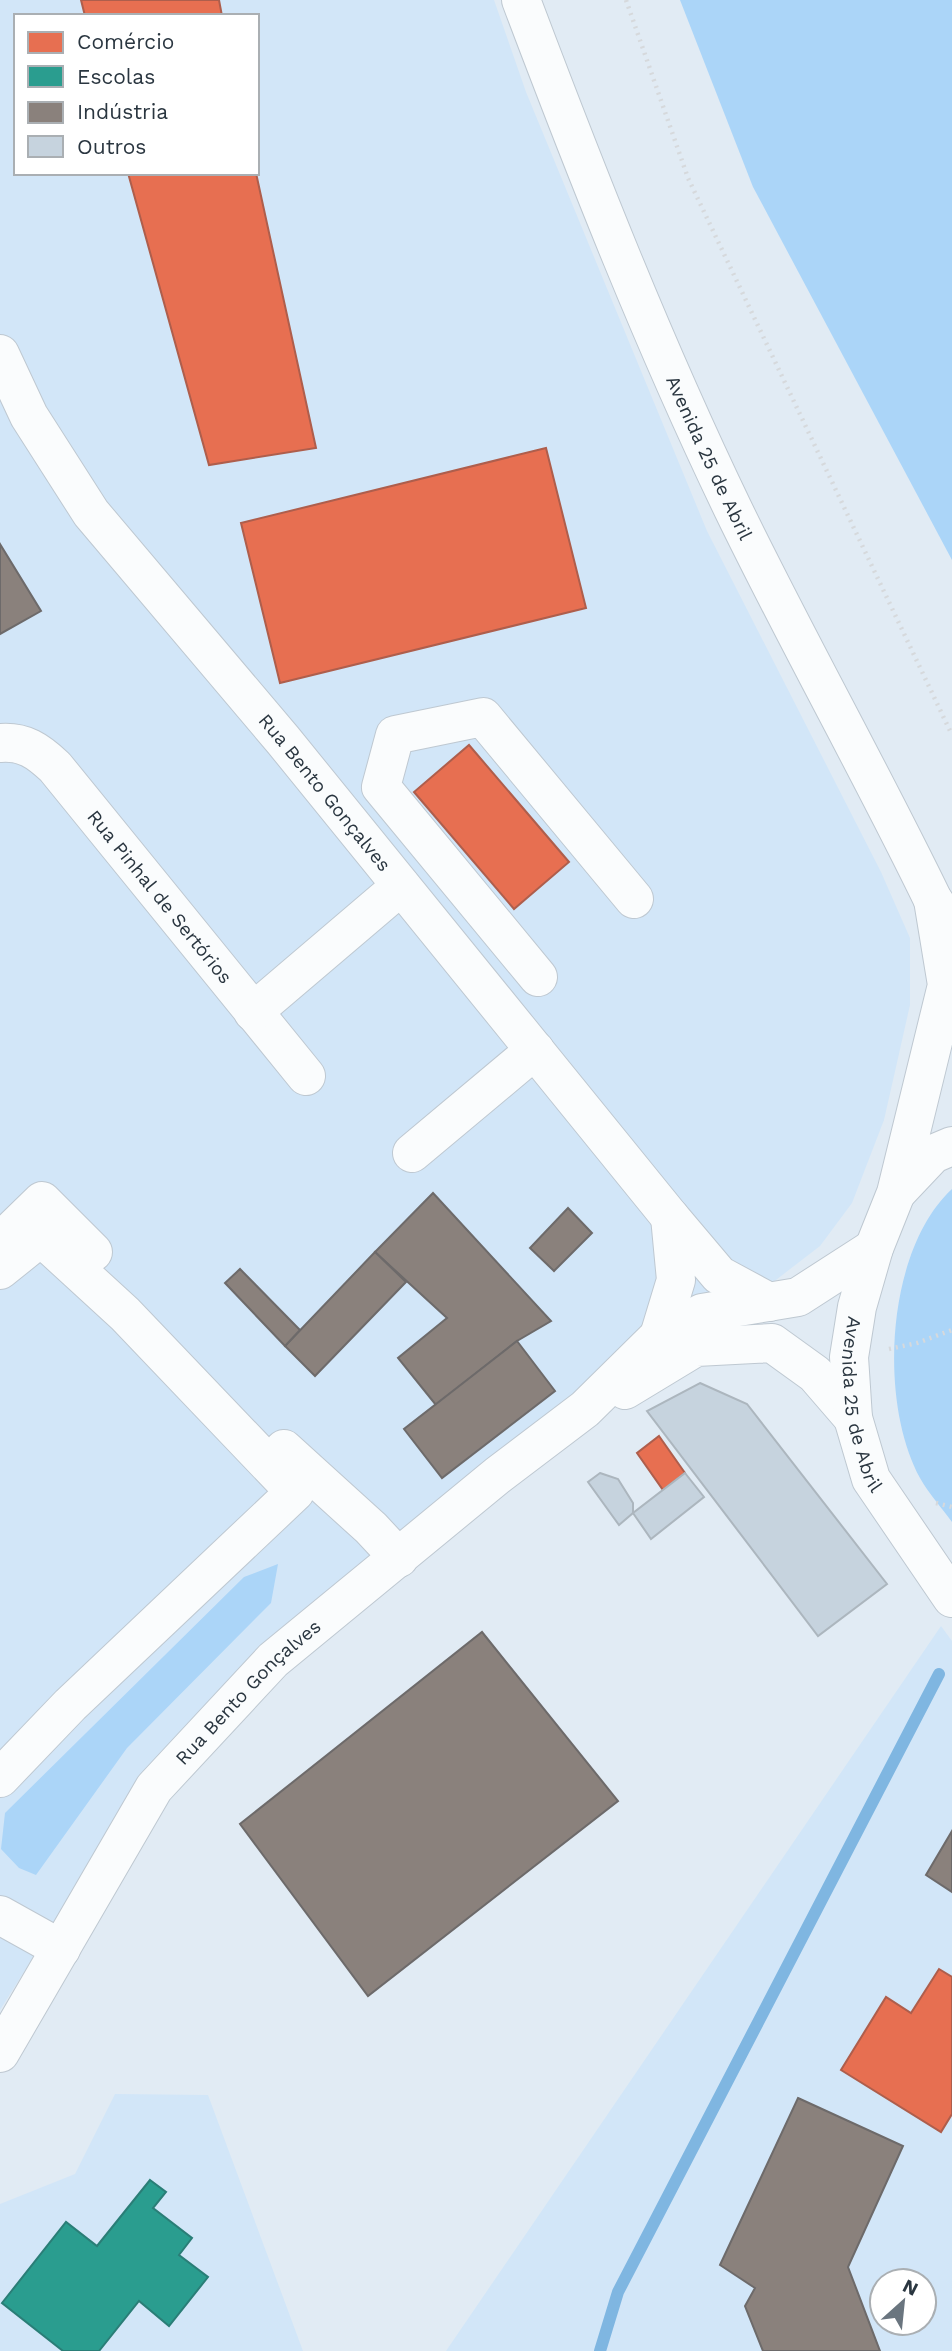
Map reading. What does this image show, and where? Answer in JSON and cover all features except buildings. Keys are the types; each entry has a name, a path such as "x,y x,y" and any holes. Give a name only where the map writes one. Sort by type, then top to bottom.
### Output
{"street":[{"name":"Avenida 25 de Abril","path":"520,0 609,231 683,403 798,638 943,913 947,985 897,1193 874,1248 857,1307 849,1357 853,1418 871,1479 952,1598"},
{"name":"Rua Bento Gonçalves","path":"0,354 29,416 91,513 719,1275 769,1302"},
{"path":"538,977 381,788 395,735 483,717 634,900"},
{"name":"Rua Pinhal de Sertórios","path":"0,743 19,743 41,754 55,767 306,1076"},
{"path":"253,1012 401,886"},
{"path":"412,1153 535,1050"},
{"name":"Avenida 25 de Abril","path":"897,1193 933,1154 952,1146"},
{"path":"0,1242 42,1201 184,1352 312,1477 371,1528 399,1558"},
{"path":"659,1336 676,1280 670,1217"},
{"path":"0,1270 41,1237 125,1314 295,1492 70,1704 0,1778"},
{"path":"585,1409 659,1336 702,1313 798,1297 874,1248"},
{"path":"585,1409 622,1391 696,1347 772,1343 816,1374 853,1418"},
{"name":"Rua Bento Gonçalves","path":"0,2053 155,1788 273,1660 498,1475 585,1409"},
{"path":"0,1915 61,1949"}],"path":[{"path":"626,0 688,178 952,735"},
{"path":"849,1357 917,1343 952,1330"}],"shaded area":[{"path":"0,0 494,0 526,92 707,531 881,872 910,938 910,1005 884,1120 852,1203 820,1246 185,1735 148,1775 0,2010"},
{"path":"680,0 952,0 952,560 753,187"},
{"path":"952,1189 952,1522 920,1478 907,1446 898,1409 894,1369 895,1328 902,1287 913,1249 930,1216"},
{"path":"278,1564 271,1603 127,1748 36,1875 19,1868 1,1849 5,1813 244,1577"},
{"path":"941,1626 952,1641 952,2351 446,2351"},
{"path":"115,2094 208,2095 303,2351 0,2351 0,2204 75,2174"}],"waterway":[{"path":"600,2351 618,2292 939,1674"}]}
